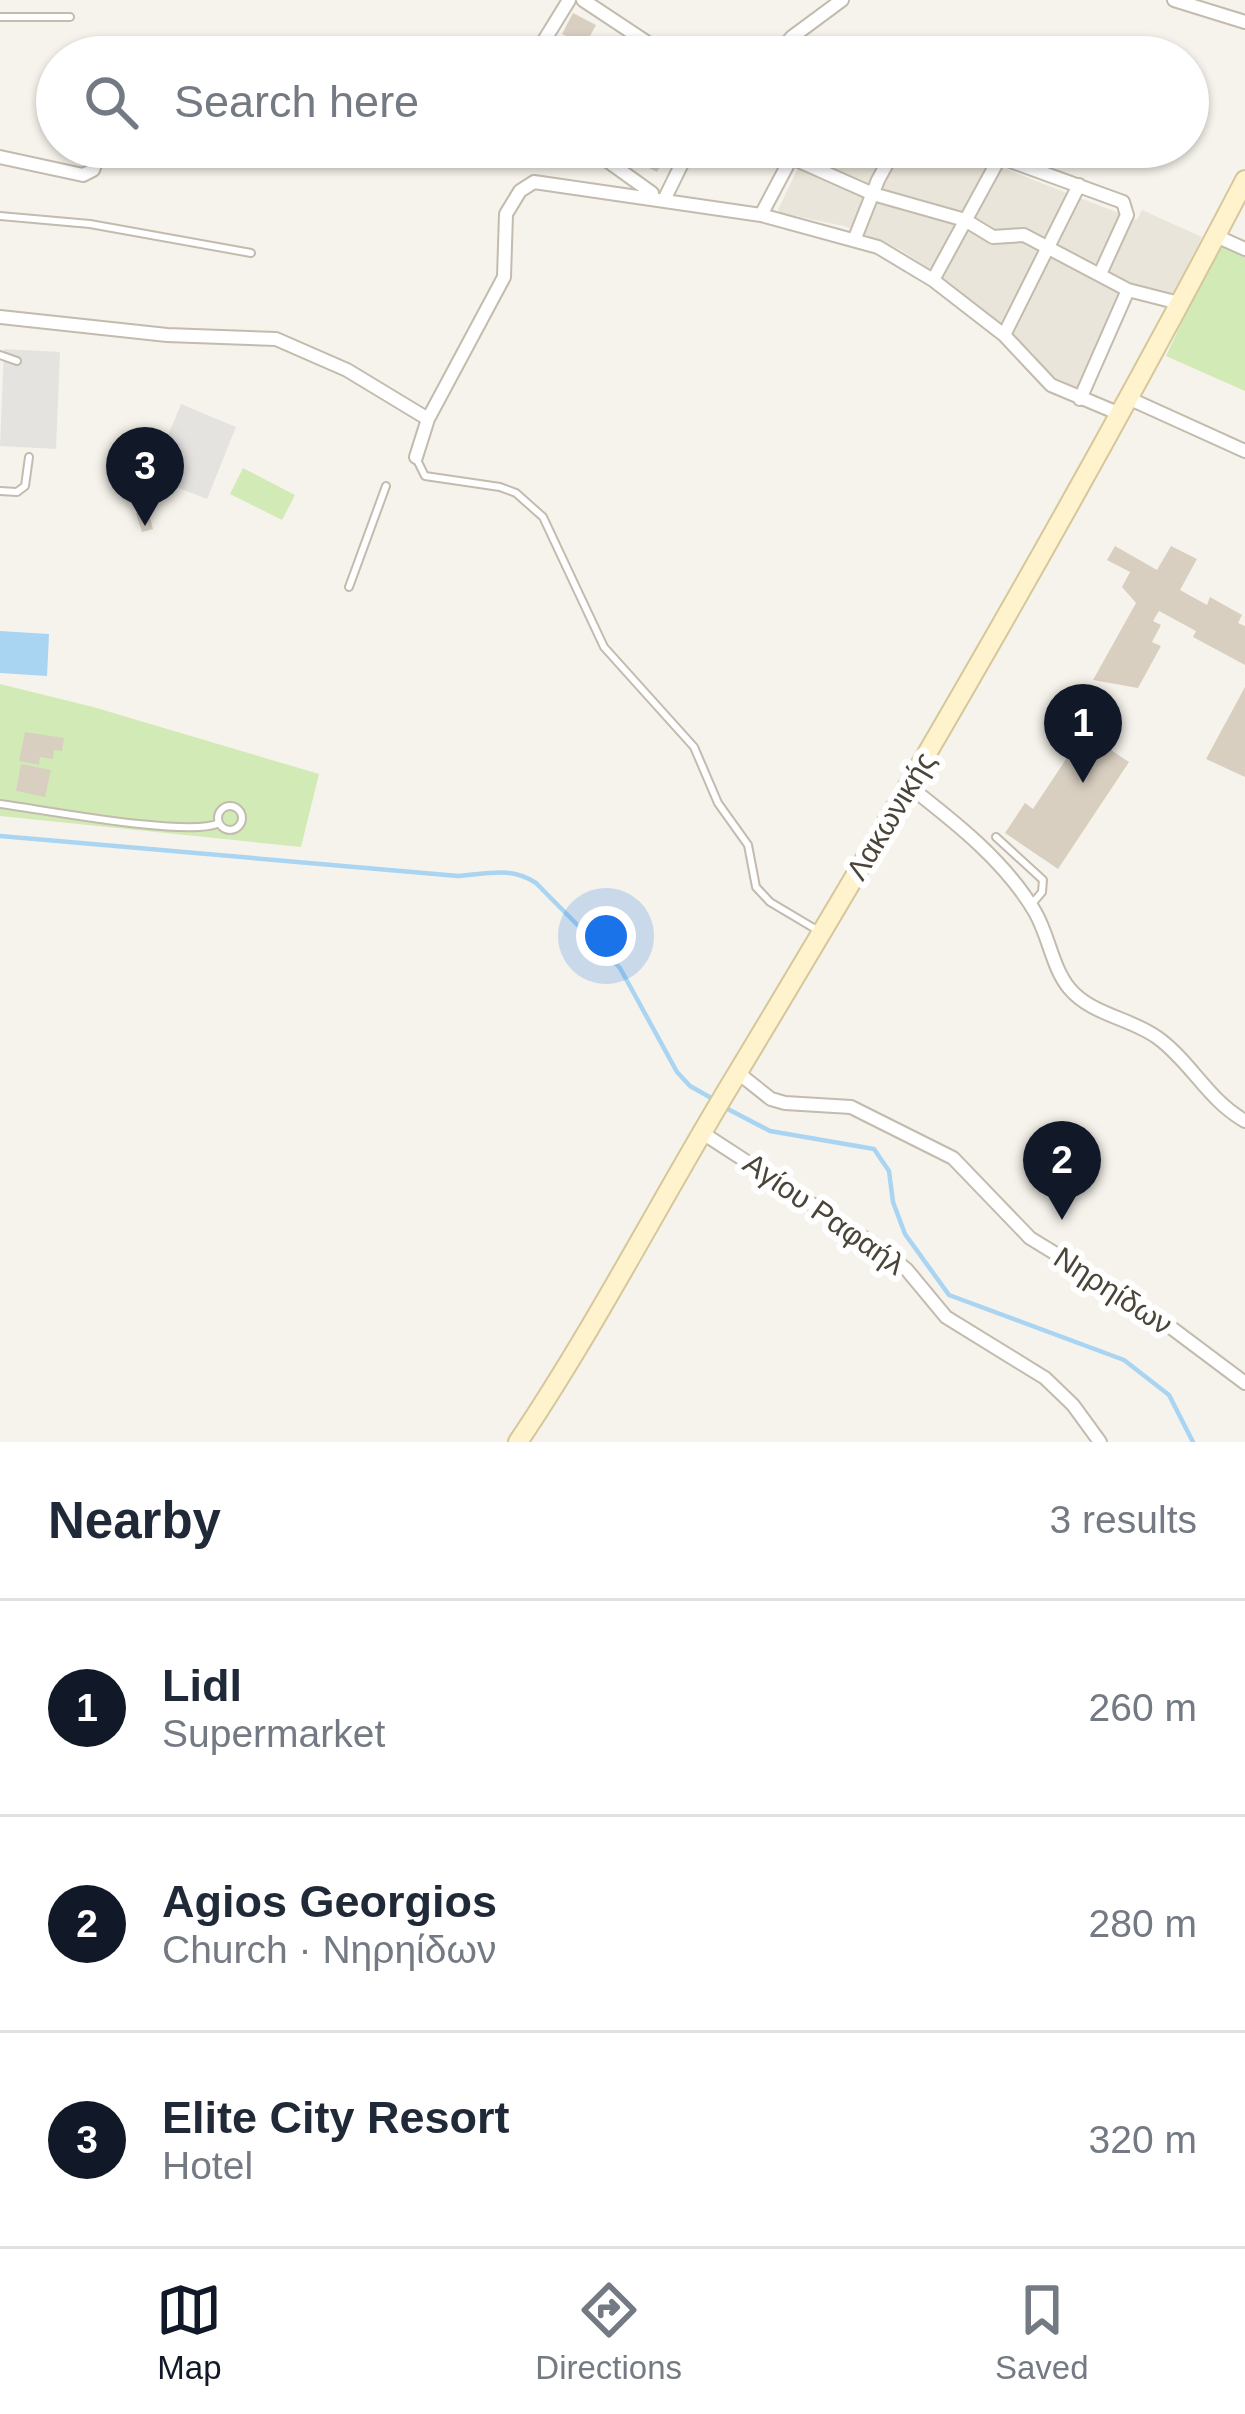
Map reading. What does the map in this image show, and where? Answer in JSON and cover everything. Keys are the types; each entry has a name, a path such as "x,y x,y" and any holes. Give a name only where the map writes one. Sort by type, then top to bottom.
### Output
{"main road":[{"name":"Λακωνικής","path":"518,1442 1033,575 1245,180"}],"street":[{"path":"547,36 569,0"},
{"path":"583,0 630,36"},
{"path":"792,36 842,0"},
{"path":"1174,0 1245,22"},
{"path":"0,157 36,165"},
{"path":"50,168 82,175 94,168"},
{"path":"618,168 664,200"},
{"path":"664,200 679,168"},
{"path":"761,215 786,168"},
{"path":"824,168 873,194 965,220 993,237 1024,235 1128,290 1179,303"},
{"path":"855,238 886,168"},
{"path":"933,280 994,168"},
{"path":"1031,168 1123,202 1128,208 1100,274"},
{"path":"416,457 428,419 504,277 502,228 520,191 534,182 761,215 855,238 902,259 933,280 1004,335 1040,378 1080,399 1124,406 1245,451"},
{"path":"1004,335 1078,185"},
{"path":"1216,236 1245,248"},
{"path":"1080,399 1128,290"},
{"path":"0,317 166,335 276,339 346,370 428,419"},
{"path":"910,787 978,844 1031,905 1073,994 1164,1042 1201,1086 1245,1121"},
{"name":"Νηρηίδων","path":"736,1074 771,1099 851,1107 953,1158 1030,1238 1149,1311 1245,1384"},
{"name":"Αγίου Ραφαήλ","path":"701,1132 884,1251 907,1270 946,1317 1045,1378 1073,1405 1100,1442"}],"lane":[{"path":"0,17 70,17"},
{"path":"0,216 90,224 251,253"},
{"path":"0,355 17,362"},
{"path":"416,457 425,476 500,487 516,493 544,517 604,647 694,747 718,803 748,845 756,887 770,902 822,933"},
{"path":"0,491 17,492 26,486 28,458"},
{"path":"349,587 386,486"},
{"path":"0,804 166,826 202,829 219,823 233,830 240,826 239,810 224,808 219,823"},
{"path":"996,837 1043,880 1042,892 1031,905"}],"shaded area":[{"path":"798,168 1002,168 1137,220 1142,210 1202,237 1173,294 1129,284 1078,388 1040,370 1033,353 943,278 901,250 844,226 778,210"},
{"path":"4,349 60,352 56,449 0,446"},
{"path":"181,404 236,427 207,499 151,477"}],"green space":[{"path":"1218,245 1245,257 1245,391 1166,356"},
{"path":"243,468 295,495 282,520 230,494"},
{"path":"0,684 319,774 301,847 0,816"}],"water":[{"path":"0,631 49,634 47,676 0,673"}],"building":[{"path":"573,13 596,25 590,36 562,34"},
{"path":"148,510 153,529 142,532 136,513"},
{"path":"1115,546 1157,570 1171,546 1197,559 1180,590 1207,605 1210,597 1242,615 1238,623 1245,626 1245,665 1193,637 1196,631 1159,611 1153,621 1161,625 1152,642 1161,646 1138,688 1093,680 1136,603 1122,587 1130,572 1107,560"},
{"path":"1245,687 1245,777 1206,759"},
{"path":"25,732 64,738 62,751 54,750 53,759 40,757 39,765 19,761"},
{"path":"1084,732 1129,762 1058,869 1005,833 1025,803 1033,809"},
{"path":"21,764 51,770 45,797 16,791"}],"waterway":[{"path":"0,836 458,876 517,874 536,883 620,968 677,1072 713,1099"},
{"path":"722,1106 770,1131 874,1149 889,1171 893,1202 905,1234 949,1295 1124,1360 1169,1395 1193,1442"}],"place":[{"name":"Elite City Resort","path":"145,526"},
{"name":"Lidl","path":"1083,783"},
{"name":"Agios Georgios","path":"1062,1220"}]}
